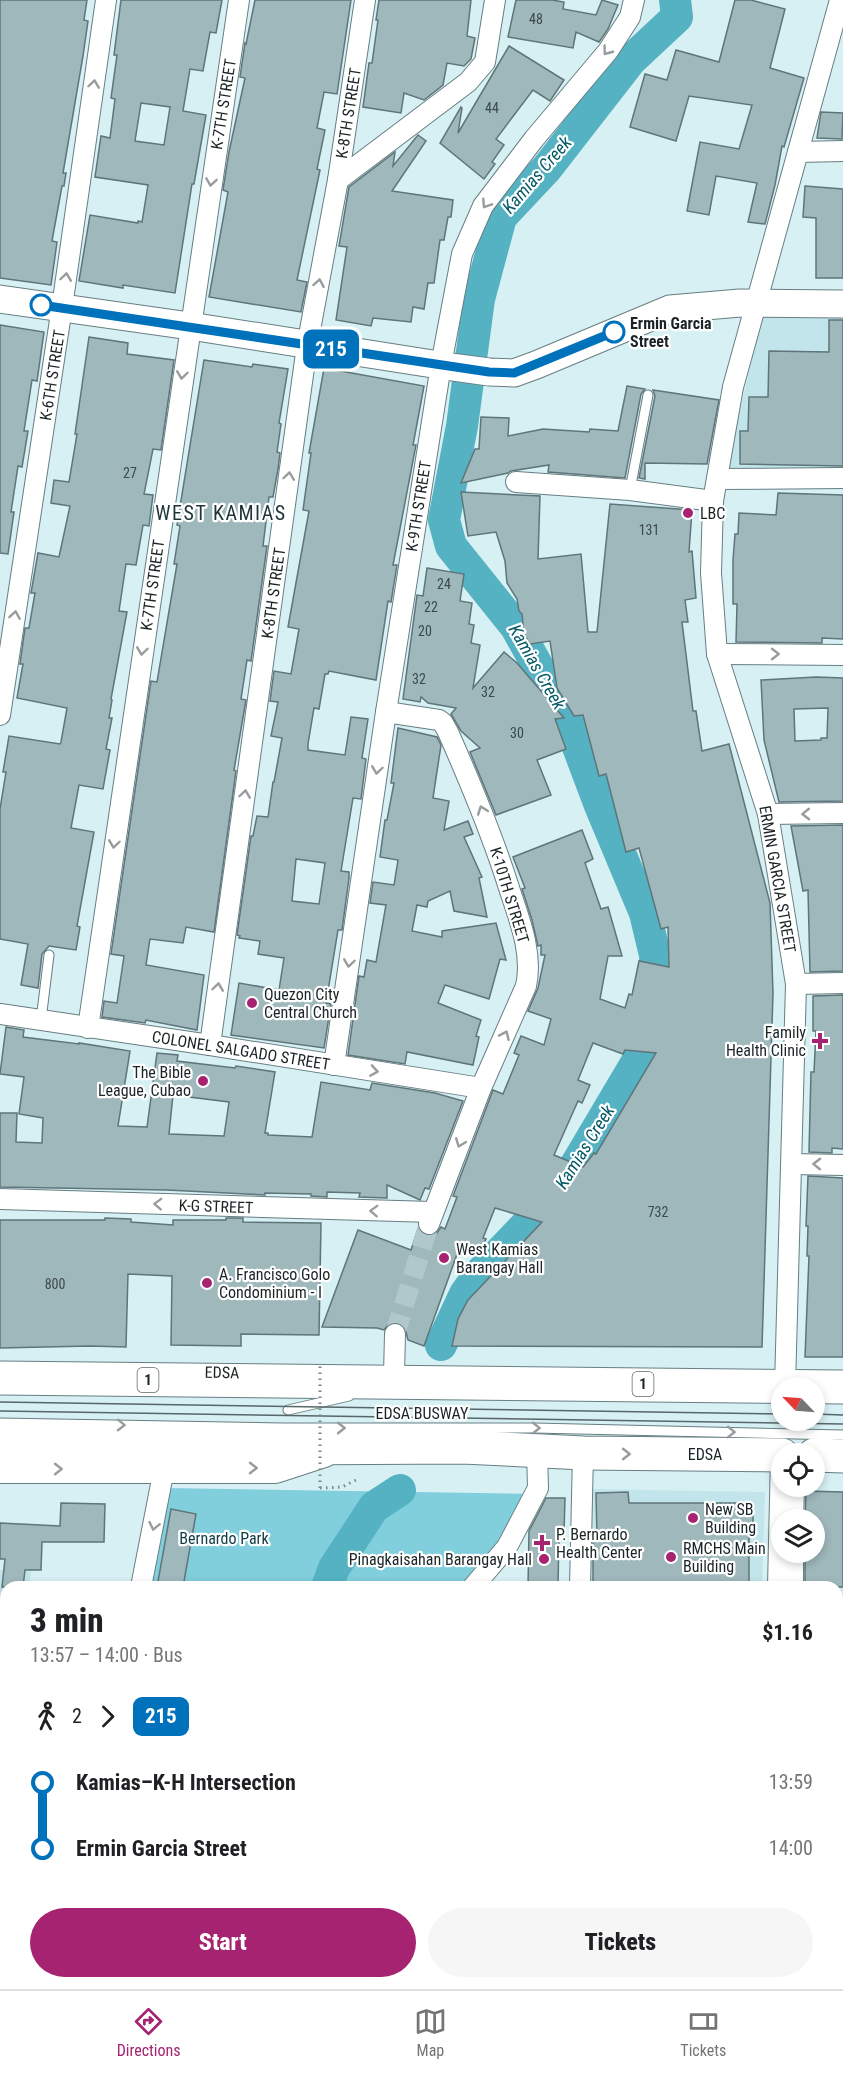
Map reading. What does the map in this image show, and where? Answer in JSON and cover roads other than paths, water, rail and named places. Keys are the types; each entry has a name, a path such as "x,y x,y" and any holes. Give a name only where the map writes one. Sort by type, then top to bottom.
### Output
{"highway":[{"name":"EDSA","path":"0,1378 302,1388 443,1382 771,1386"},
{"name":"EDSA","path":"825,1387 843,1387"},
{"name":"EDSA","path":"0,1442 280,1438 340,1446 583,1453 771,1455"},
{"path":"825,1455 843,1456"}],"main road":[{"name":"EDSA","path":"0,1368 386,1383 443,1382"},
{"name":"EDSA","path":"0,1468 275,1468 340,1446"}],"street":[{"name":"K-6TH STREET","path":"0,715 106,0"},
{"name":"K-7TH STREET","path":"88,1028 239,0"},
{"name":"K-8TH STREET","path":"210,1045 308,346 338,180 365,0"},
{"path":"338,180 468,82 476,73 485,62 495,0"},
{"name":"K-9TH STREET","path":"334,1065 386,712 447,366 462,254 483,206 534,139 608,51 630,17 634,0"},
{"name":"ERMIN GARCIA STREET","path":"785,1377 796,984 768,814 717,654 711,573 713,501 733,387 757,304 767,248 798,152 841,1"},
{"path":"798,152 843,151"},
{"path":"0,299 190,326 308,346 489,372 514,373 670,309 740,303 843,304"},
{"path":"717,479 843,478"},
{"path":"516,482 630,490 713,501"},
{"path":"717,654 843,655"},
{"name":"K-10TH STREET","path":"386,712 433,719 443,723 477,797 524,934 530,970 526,986 481,1088 431,1218"},
{"path":"768,814 843,813"},
{"path":"796,984 843,983"},
{"name":"COLONEL SALGADO STREET","path":"0,1014 481,1088"},
{"path":"792,1164 843,1165"},
{"name":"K-G STREET","path":"0,1199 431,1218"},
{"path":"386,1383 395,1334"},
{"path":"478,1581 507,1547 538,1488 537,1452"},
{"path":"580,1581 583,1453"},
{"path":"142,1581 164,1469"},
{"path":"778,1581 780,1497"},
{"path":"793,1563 793,1581"}],"lane":[{"path":"630,490 648,395"},
{"path":"41,1020 49,955"},
{"path":"302,1388 345,1396"},
{"name":"EDSA BUSWAY","path":"302,1388 356,1396"},
{"name":"EDSA BUSWAY","path":"0,1423 280,1438 534,1428 843,1435"}],"waterway":[{"name":"Kamias Creek","path":"441,1345 465,1294 480,1273 557,1193 577,1163 641,1055 648,1008 657,986 655,955 645,913 599,803 569,723 516,627 451,546 444,520 462,426 479,299 501,217 547,168 631,60 677,17 675,0"},
{"name":"Kamias Creek","path":"329,1581 334,1568 374,1507 400,1490"}],"tunnel":[{"path":"395,1334 429,1224"}],"tram line":[{"path":"0,1402 771,1414"},
{"path":"0,1411 843,1424"},
{"path":"825,1414 843,1415"}],"place":[{"name":"Ermin Garcia Street","path":"614,332"},
{"name":"LBC","path":"688,513"},
{"name":"Quezon City Central Church","path":"252,1003"},
{"name":"Family Health Clinic","path":"820,1041"},
{"name":"The Bible League, Cubao","path":"203,1081"},
{"name":"West Kamias Barangay Hall","path":"444,1258"},
{"name":"A. Francisco Golo Condominium - I","path":"207,1283"},
{"name":"New SB Building","path":"693,1518"},
{"name":"P. Bernardo Health Center","path":"542,1543"},
{"name":"RMCHS Main Building","path":"671,1557"},
{"name":"Pinagkaisahan Barangay Hall","path":"544,1559"}],"district":[{"name":"WEST KAMIAS","path":"221,513"}],"park label":[{"name":"Bernardo Park","path":"224,1538"}]}
